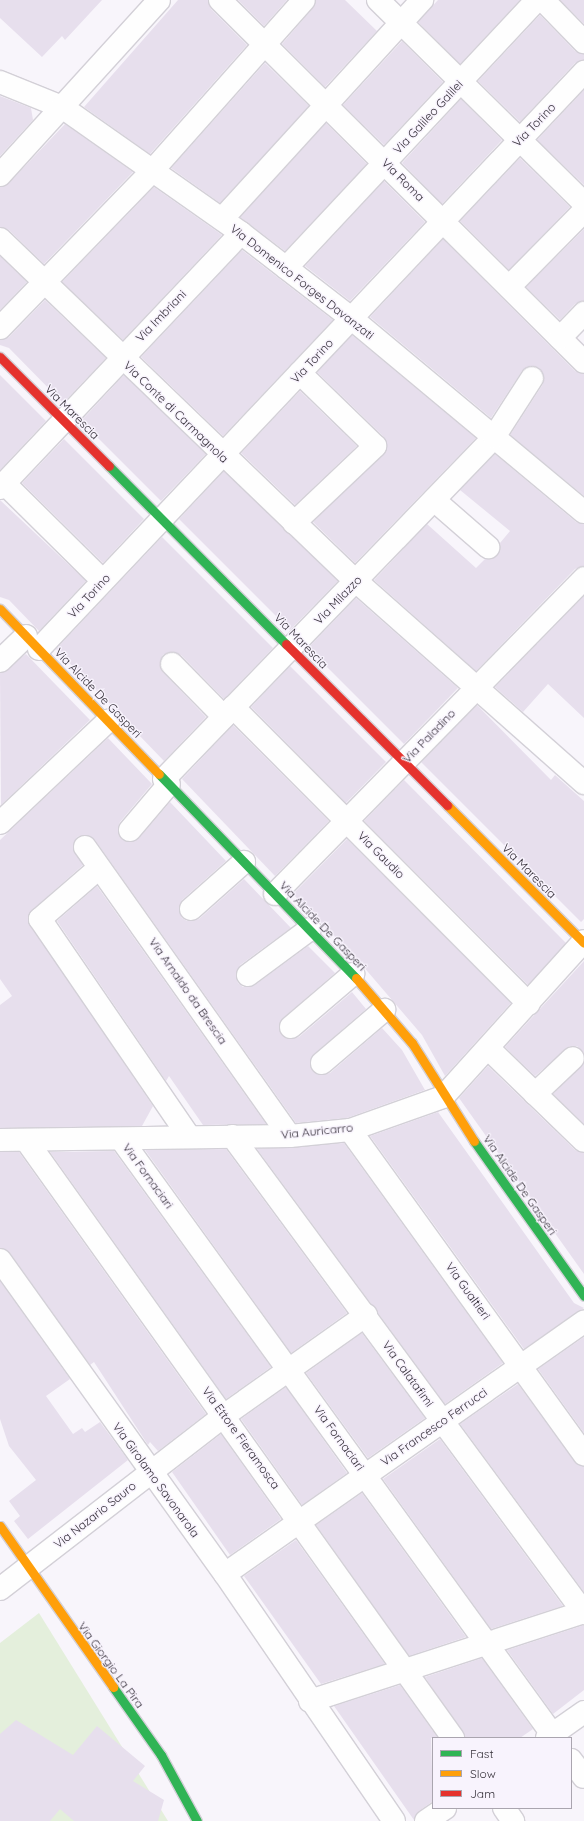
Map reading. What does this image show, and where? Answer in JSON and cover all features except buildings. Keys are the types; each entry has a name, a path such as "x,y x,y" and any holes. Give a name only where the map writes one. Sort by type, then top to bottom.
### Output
{"street":[{"path":"0,174 159,0"},
{"name":"Via Roma","path":"220,0 266,43 584,362"},
{"path":"0,328 153,170 304,0"},
{"path":"378,0 584,203"},
{"path":"222,219 422,0"},
{"name":"Via Galileo Galilei","path":"286,268 537,0"},
{"path":"543,0 584,42"},
{"name":"Via Torino","path":"0,661 32,642 103,581 351,318 445,222 519,139 584,72"},
{"name":"Via Domenico Forges Davanzati","path":"0,82 62,107 222,219 351,318 584,512"},
{"path":"509,288 584,211"},
{"name":"Via Imbriani","path":"2,485 241,233"},
{"name":"Via Conte di Carmagnola","path":"0,238 121,358 294,524 356,581 584,783"},
{"path":"560,338 584,312"},
{"name":"Via Marescia","path":"0,357 292,647 403,762 584,942"},
{"path":"294,524 375,446 300,373"},
{"name":"Via Milazzo","path":"130,830 166,782 229,712 494,437 532,378"},
{"path":"2,485 103,581"},
{"path":"434,500 488,547"},
{"name":"Via Paladino","path":"275,894 584,578"},
{"name":"Via Alcide De Gasperi","path":"0,609 310,929 353,974 384,1010 412,1043 443,1097 584,1296"},
{"name":"Via Gaudio","path":"172,664 229,712 346,821 529,1004"},
{"path":"2,818 108,721"},
{"name":"Via Arnaldo da Brescia","path":"85,847 290,1136"},
{"path":"191,909 244,862"},
{"path":"100,868 40,919 189,1137"},
{"path":"248,975 310,929"},
{"name":"Via Auricarro","path":"0,1140 290,1136 350,1130 443,1097 489,1049 584,942"},
{"path":"291,1027 353,974"},
{"path":"322,1063 384,1010"},
{"path":"489,1049 584,1141"},
{"path":"535,1094 573,1058"},
{"name":"Via Gualtieri","path":"350,1130 522,1365 584,1454"},
{"name":"Via Calatafimi","path":"232,1136 584,1612"},
{"name":"Via Fornaciari","path":"121,1139 489,1643 552,1737"},
{"name":"Via Ettore Fieramosca","path":"26,1140 301,1521 452,1737"},
{"name":"Via Girolamo Savonarola","path":"0,1260 150,1473 225,1574 310,1701 394,1821"},
{"name":"Via Nazario Sauro","path":"0,1589 225,1415 366,1316"},
{"name":"Via Francesco Ferrucci","path":"225,1574 584,1322"},
{"name":"Via Giorgio La Pira","path":"0,1526 27,1569 161,1755 197,1821"},
{"path":"310,1701 584,1612"},
{"path":"552,1737 584,1712"},
{"path":"572,1761 584,1777"},
{"path":"426,1821 444,1809"},
{"path":"505,1809 513,1821"}],"green space":[{"path":"39,1613 168,1821 0,1821 0,1643"}],"traffic: fast":[{"path":"109,466 286,644"},
{"path":"159,774 356,978"},
{"path":"474,1141 584,1296"},
{"path":"113,1687 161,1755 197,1821"}],"traffic: slow":[{"path":"0,609 159,774"},
{"path":"447,805 584,943"},
{"path":"356,978 412,1043 474,1141"},
{"path":"0,1526 113,1687"}],"traffic: jam":[{"path":"0,357 109,466"},
{"path":"286,644 447,805"}]}
